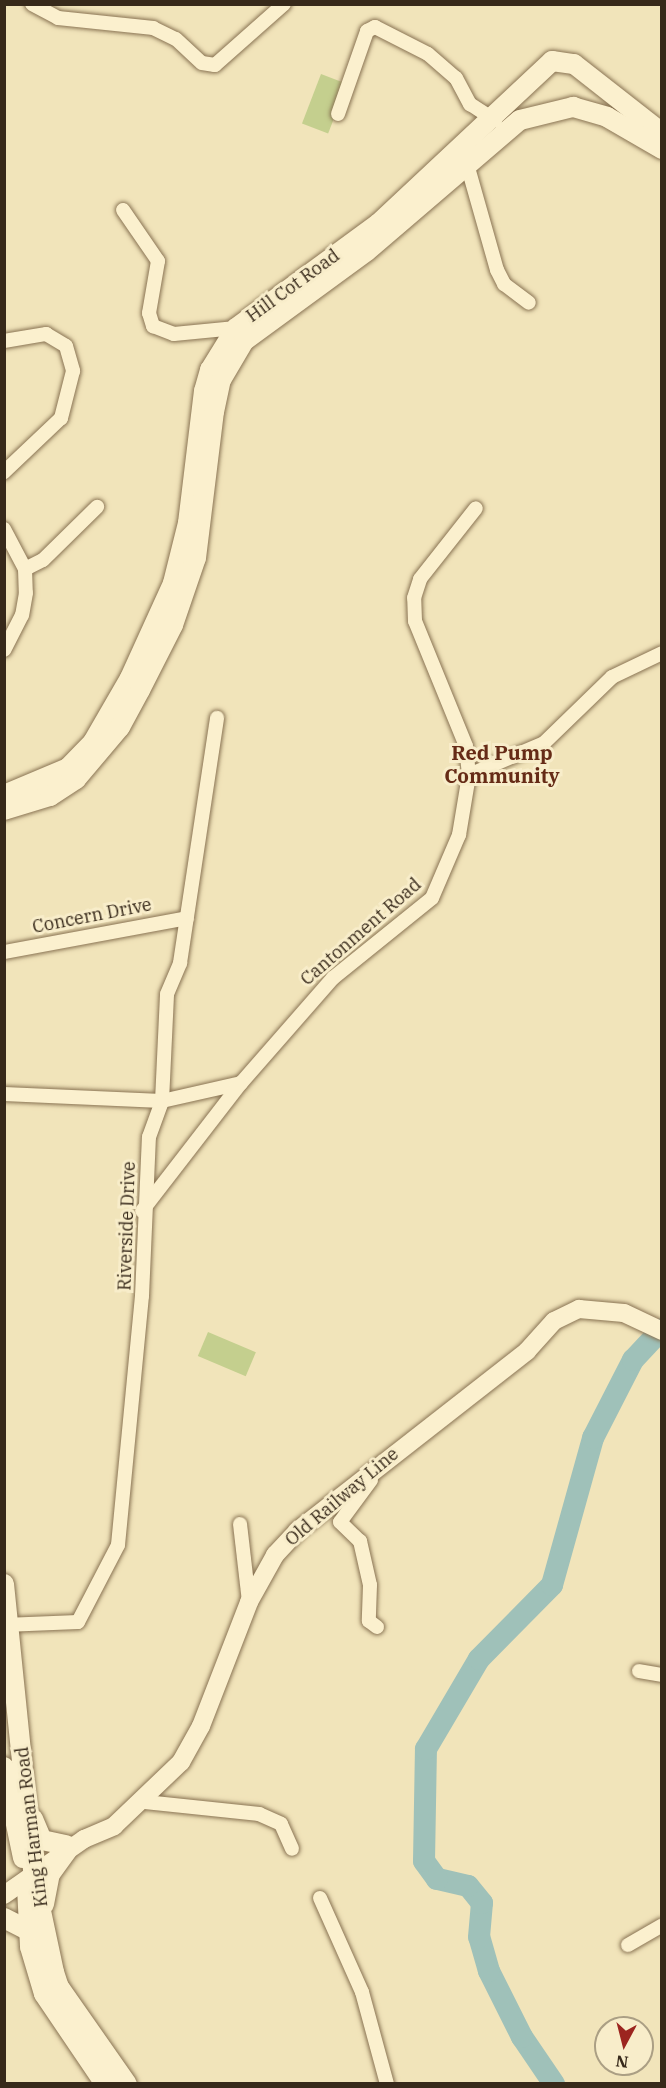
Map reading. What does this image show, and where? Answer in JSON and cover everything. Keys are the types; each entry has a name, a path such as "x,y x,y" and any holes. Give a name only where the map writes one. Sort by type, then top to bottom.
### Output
{"main road":[{"name":"Hill Cot Road","path":"4,795 68,768 93,742 135,668 163,611 183,551 210,370 236,328 379,223 495,120 552,61 565,60 582,70 662,133"},
{"path":"543,70 540,90 565,107 607,117 662,149"},
{"path":"565,107 588,84 582,70"},
{"name":"Hill Cot Road","path":"4,810 50,796 76,779 120,727 150,672 196,558 214,412 232,356 266,321 367,251 520,120 565,107"},
{"name":"King Harman Road","path":"4,1584 11,1709 28,1804 30,1872 35,1926 59,1987 105,2084"},
{"name":"King Harman Road","path":"4,1767 7,1799 30,1872"},
{"path":"4,1827 7,1799"},
{"path":"4,1917 35,1926 47,1882 67,1848 42,1840 28,1804"},
{"name":"King Harman Road","path":"81,2034 127,2084"}],"street":[{"path":"32,4 58,18 153,28 176,39 202,63 215,65 284,4"},
{"path":"338,114 367,32 375,27 428,54 456,78 470,104 495,120"},
{"path":"467,164 497,270 504,284 529,303"},
{"path":"123,210 158,261 148,313 153,326 174,334 236,328"},
{"path":"4,341 46,334 66,346 73,371 61,418 4,472"},
{"path":"25,569 44,560 97,507"},
{"name":"Cantonment Road","path":"142,1211 241,1083 333,978 432,898 459,835 469,775 466,746 414,609 420,579 476,508"},
{"path":"4,650 22,615 25,569 5,536"},
{"path":"469,775 544,743 612,677 662,653"},
{"name":"Riverside Drive","path":"7,1624 78,1623 118,1545 142,1296 142,1211 149,1137 162,1101 166,994 180,963 218,718"},
{"name":"Concern Drive","path":"4,952 187,918"},
{"path":"4,1094 162,1101 241,1083"},
{"name":"Old Railway Line","path":"4,1895 30,1872 67,1848 99,1836 145,1802 194,1744 249,1602 274,1555 297,1531 386,1459 527,1351 554,1321 579,1309 624,1313 657,1327"},
{"path":"377,1627 369,1621 369,1585 360,1541 340,1522 386,1459"},
{"path":"240,1524 249,1602"},
{"path":"639,1671 662,1675"},
{"path":"145,1802 259,1814 281,1824 292,1850"},
{"name":"Old Railway Line","path":"4,1882 30,1872"},
{"path":"320,1898 362,1992 387,2084"},
{"path":"628,1946 662,1925"}],"green space":[{"path":"321,74 347,84 328,134 302,123"},
{"path":"208,1332 256,1352 246,1376 198,1356"}],"waterway":[{"path":"554,2084 522,2037 489,1971 479,1937 482,1903 468,1886 437,1879 424,1861 426,1749 479,1659 552,1585 593,1438 633,1360 662,1329"}],"district":[{"name":"Red Pump Community","path":"502,764"}]}
